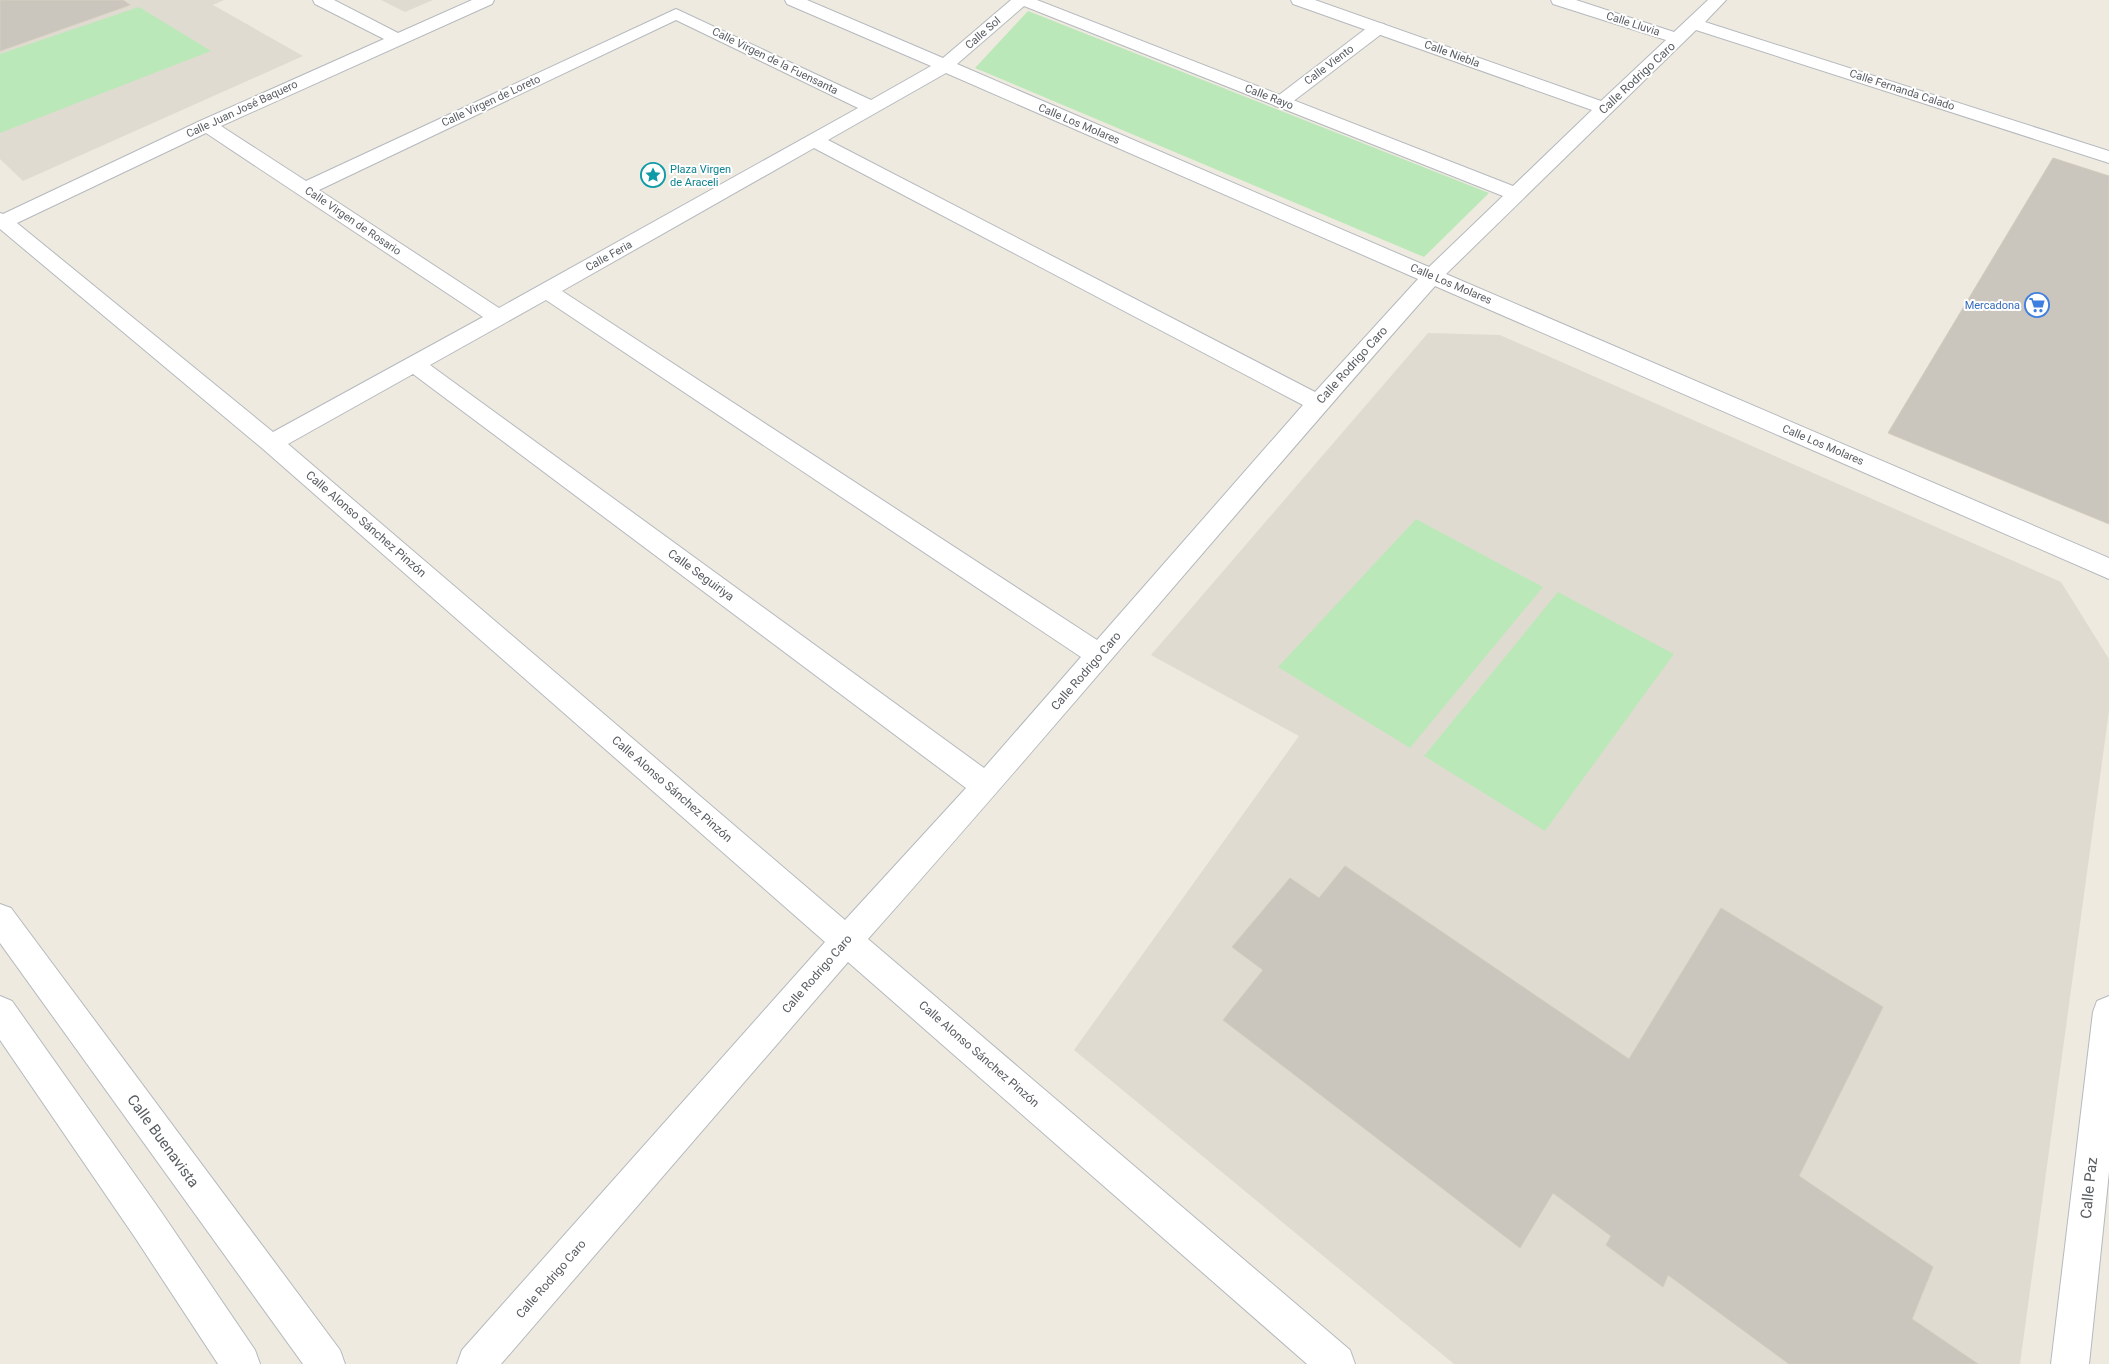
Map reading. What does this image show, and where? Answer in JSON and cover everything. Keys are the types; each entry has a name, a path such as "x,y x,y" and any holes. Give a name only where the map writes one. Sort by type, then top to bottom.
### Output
{"street":[{"path":"321,0 396,39"},
{"name":"Calle Juan José Baquero","path":"1,221 207,124 486,0"},
{"name":"Calle Los Molares","path":"792,0 2109,568"},
{"name":"Calle Sol","path":"944,66 1021,0"},
{"name":"Calle Rayo","path":"1021,0 1515,194"},
{"name":"Calle Niebla","path":"1299,0 1604,108"},
{"name":"Calle Lluvia","path":"1560,0 1687,31"},
{"name":"Calle Rodrigo Caro","path":"476,1364 847,940 986,786 1318,403 1432,276 1718,0"},
{"name":"Calle Virgen de la Fuensanta","path":"676,14 873,108"},
{"name":"Calle Virgen de Loreto","path":"305,189 676,14"},
{"name":"Calle Viento","path":"1281,102 1378,28"},
{"name":"Calle Fernanda Calado","path":"1687,31 2109,157"},
{"name":"Calle Feria","path":"271,443 499,318 873,108 944,66"},
{"name":"Calle Virgen de Rosario","path":"207,124 499,318"},
{"path":"814,140 1318,403"},
{"name":"Calle Alonso Sánchez Pinzón","path":"1,221 271,443 1336,1364"},
{"path":"547,291 1099,655"},
{"name":"Calle Seguiriya","path":"415,364 986,786"},
{"name":"Calle Buenavista","path":"0,918 326,1364"},
{"path":"0,1012 149,1226 242,1364"},
{"name":"Calle Paz","path":"2070,1364 2100,1178 2109,1012"}],"shaded area":[{"path":"0,0 224,0 213,5 303,56 23,181 0,159"},
{"path":"381,0 433,0 405,12"},
{"path":"1428,333 1500,335 2061,582 2109,659 2109,711 2020,1364 1454,1364 1074,1050 1299,736 1151,655"}],"green space":[{"path":"139,7 211,51 0,133 0,54"},
{"path":"1028,11 1489,193 1424,257 975,68"},
{"path":"1416,519 1543,587 1410,748 1278,667"},
{"path":"1558,592 1674,654 1545,831 1424,756"}],"building":[{"path":"0,0 123,0 130,5 0,51"},
{"name":"Mercadona","path":"2053,158 2109,176 2109,524 1888,433"},
{"path":"1345,866 1629,1059 1721,908 1883,1007 1799,1176 1933,1267 1912,1319 1978,1364 1789,1364 1668,1275 1663,1287 1606,1245 1611,1236 1553,1193 1520,1248 1223,1020 1263,970 1232,947 1290,878 1319,898"}],"place":[{"name":"Plaza Virgen de Araceli","path":"653,175"},
{"name":"Mercadona","path":"2037,305"}]}
